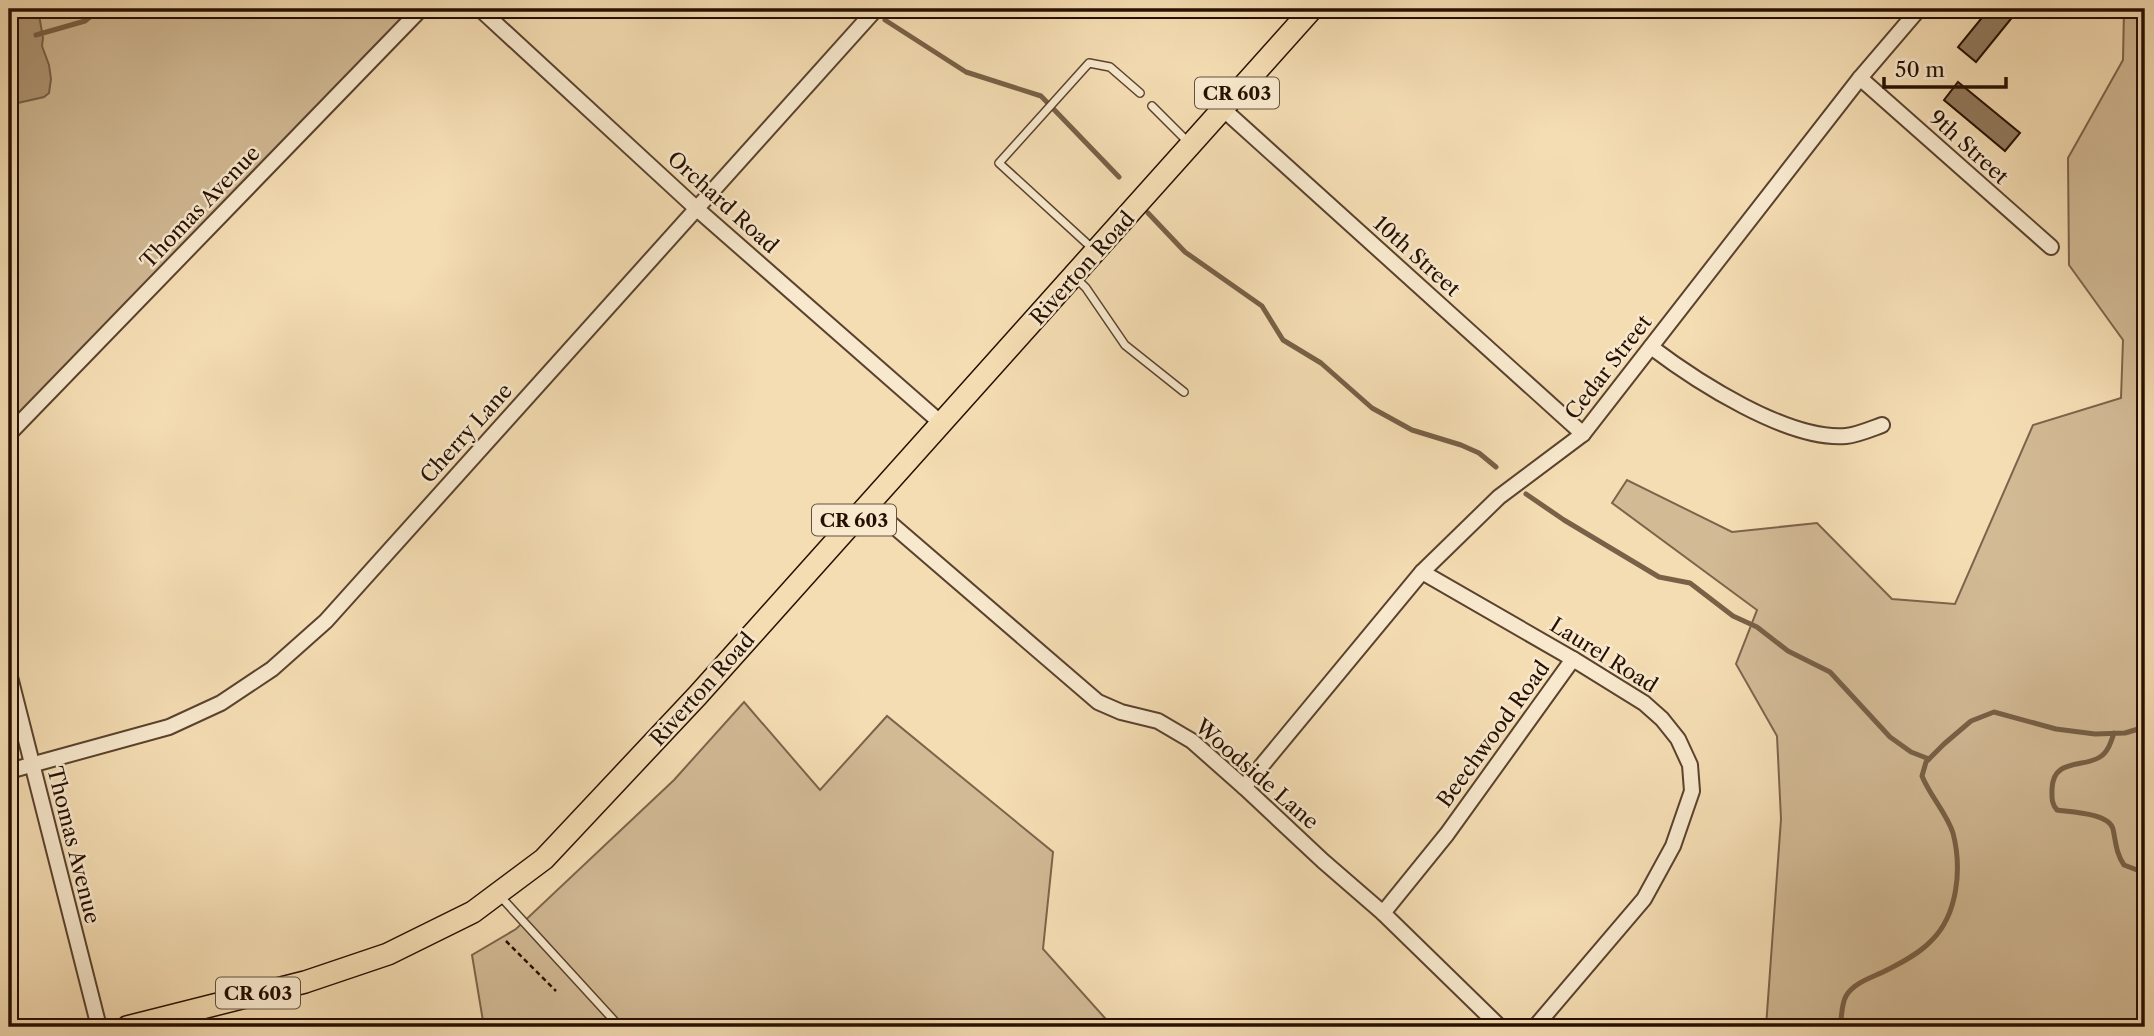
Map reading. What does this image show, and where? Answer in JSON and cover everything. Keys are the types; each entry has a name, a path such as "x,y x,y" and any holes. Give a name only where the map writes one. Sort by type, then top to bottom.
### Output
{"main road":[{"name":"CR 603","path":"1191,145 1312,9"},
{"name":"Riverton Road","path":"127,1027 304,982 388,954 473,912 544,859 698,695 1191,145"}],"street":[{"name":"Thomas Avenue","path":"9,434 421,9"},
{"name":"Orchard Road","path":"480,9 697,209 941,424"},
{"name":"Cherry Lane","path":"9,771 169,727 221,703 272,669 326,621 876,9"},
{"name":"Cedar Street","path":"1244,787 1422,572 1499,497 1583,434 1860,78 1919,9"},
{"name":"9th Street","path":"1860,78 2051,247"},
{"name":"10th Street","path":"1223,109 1583,434"},
{"path":"1651,348 1679,369 1715,390 1765,416 1807,433 1847,436 1882,425"},
{"name":"Woodside Lane","path":"868,505 1098,702 1121,712 1158,721 1192,741 1383,913 1500,1027"},
{"name":"Laurel Road","path":"1422,572 1644,703 1662,719 1678,740 1690,765 1692,791 1673,846 1644,899 1535,1027"},
{"name":"Beechwood Road","path":"1383,913 1447,834 1573,659"},
{"name":"Thomas Avenue","path":"9,673 99,1027"}],"lane":[{"path":"1097,251 999,163 1089,63 1110,67 1140,93"},
{"path":"1153,106 1191,145"},
{"path":"1074,276 1086,288 1125,345 1184,392"},
{"path":"497,894 620,1027"}],"path":[{"path":"506,941 556,990"}],"shaded area":[{"path":"9,9 421,9 9,434"},
{"path":"9,9 38,9 42,46 51,79 49,93 44,97 9,105"},
{"path":"2124,9 2145,9 2145,1027 1766,1027 1781,819 1777,736 1736,664 1757,610 1612,503 1627,480 1732,532 1817,523 1892,599 1955,604 2033,425 2121,398 2123,340 2069,265 2068,158 2123,60"},
{"path":"744,702 820,790 887,716 1053,852 1043,949 1113,1027 484,1027 472,955 516,929 674,780"}],"building":[{"path":"1989,9 2019,9 1976,62 1958,47"},
{"path":"1958,82 2020,133 2005,151 1944,100"}],"waterway":[{"path":"36,35 85,21 100,9"},
{"path":"885,20 966,72 1041,96 1119,177"},
{"path":"1148,213 1185,252 1262,306 1283,340 1321,363 1372,408 1412,430 1479,453 1496,467"},
{"path":"1526,494 1659,577 1690,583 1733,616 1757,627 1788,651 1830,672 1890,737 1911,752 1929,759"},
{"path":"1840,1027 1843,1003 1850,991 1859,983 1899,964 1922,949 1941,929 1948,917 1956,890 1956,847 1946,818 1922,776 1926,762 1944,744 1971,721 1994,712 2056,729 2095,734 2125,733 2145,727"},
{"path":"2114,733 2103,755 2070,765 2058,772 2052,789 2053,802 2057,810 2089,814 2105,820 2113,829 2124,865 2145,873"}]}
